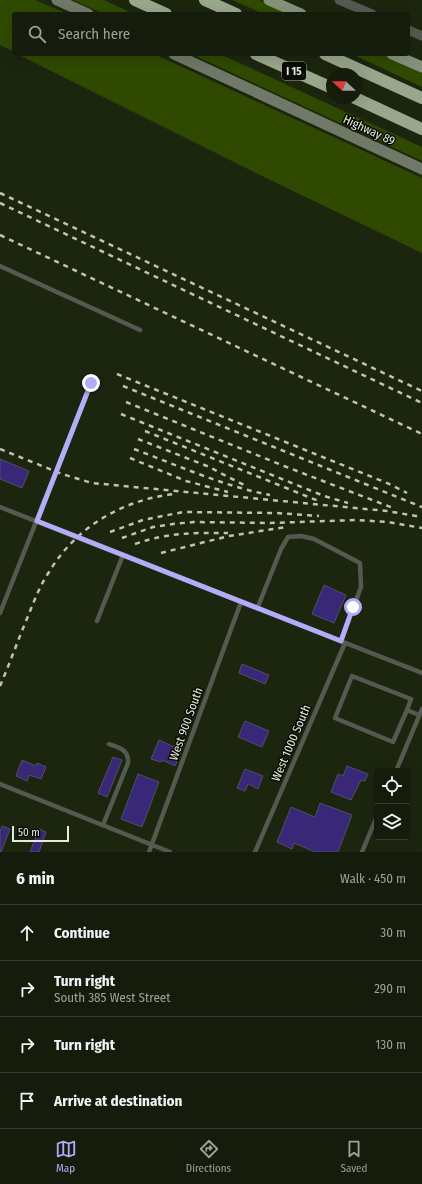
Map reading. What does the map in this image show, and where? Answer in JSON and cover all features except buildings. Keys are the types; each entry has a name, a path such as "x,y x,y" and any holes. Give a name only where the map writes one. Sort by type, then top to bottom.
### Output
{"highway":[{"path":"135,0 162,12"},
{"path":"205,0 232,12"},
{"name":"I 15","path":"260,56 326,85"},
{"path":"329,56 422,98"},
{"path":"362,101 422,129"}],"main road":[{"path":"57,0 84,12"},
{"path":"269,0 296,12"},
{"name":"Highway 89","path":"178,56 422,168"},
{"path":"397,56 422,67"}],"street":[{"path":"339,0 367,12"},
{"path":"410,31 422,36"}],"lane":[{"path":"0,266 140,330"},
{"path":"0,613 91,383"},
{"path":"0,507 422,673"},
{"name":"West 1000 South","path":"254,852 343,642 361,587 360,563 314,539 301,536 288,537 281,549 257,609"},
{"path":"97,621 123,555"},
{"name":"West 900 South","path":"149,852 241,602"},
{"path":"352,676 411,699 407,710 394,742 335,718 352,676"},
{"path":"397,768 422,708"},
{"path":"407,710 419,715"},
{"path":"104,825 128,763 128,755 125,751 109,744"},
{"path":"0,784 170,852"},
{"path":"362,852 374,823"}],"green space":[{"path":"0,0 35,0 63,12 12,12 12,51 0,45"},
{"path":"73,0 104,0 130,12 100,12"},
{"path":"232,0 259,0 287,12 259,12"},
{"path":"21,56 158,56 422,178 422,253 262,176"},
{"path":"195,56 224,56 422,147 422,161"},
{"path":"356,56 390,56 422,70 422,87"}],"railway":[{"path":"0,193 422,391"},
{"path":"0,203 422,403"},
{"path":"0,235 422,434"},
{"path":"117,374 387,483 407,493"},
{"path":"123,386 422,507"},
{"path":"126,402 393,508"},
{"path":"121,414 324,496 348,503"},
{"path":"145,431 321,502"},
{"path":"138,439 207,466 244,485"},
{"path":"0,449 62,474 92,483 387,511 422,517"},
{"path":"134,449 218,481 270,495"},
{"path":"130,458 186,481 228,492"},
{"path":"0,686 42,584 60,556 87,529 102,518 136,502 174,494"},
{"path":"110,532 143,520 183,512 276,513 319,516"},
{"path":"122,538 153,527 194,522 270,523 356,520 388,522 422,528"},
{"path":"161,553 229,536 286,527"},
{"path":"135,544 170,535 192,533 228,533"}],"route":[{"path":"91,383 37,521 341,641 353,607"}]}
